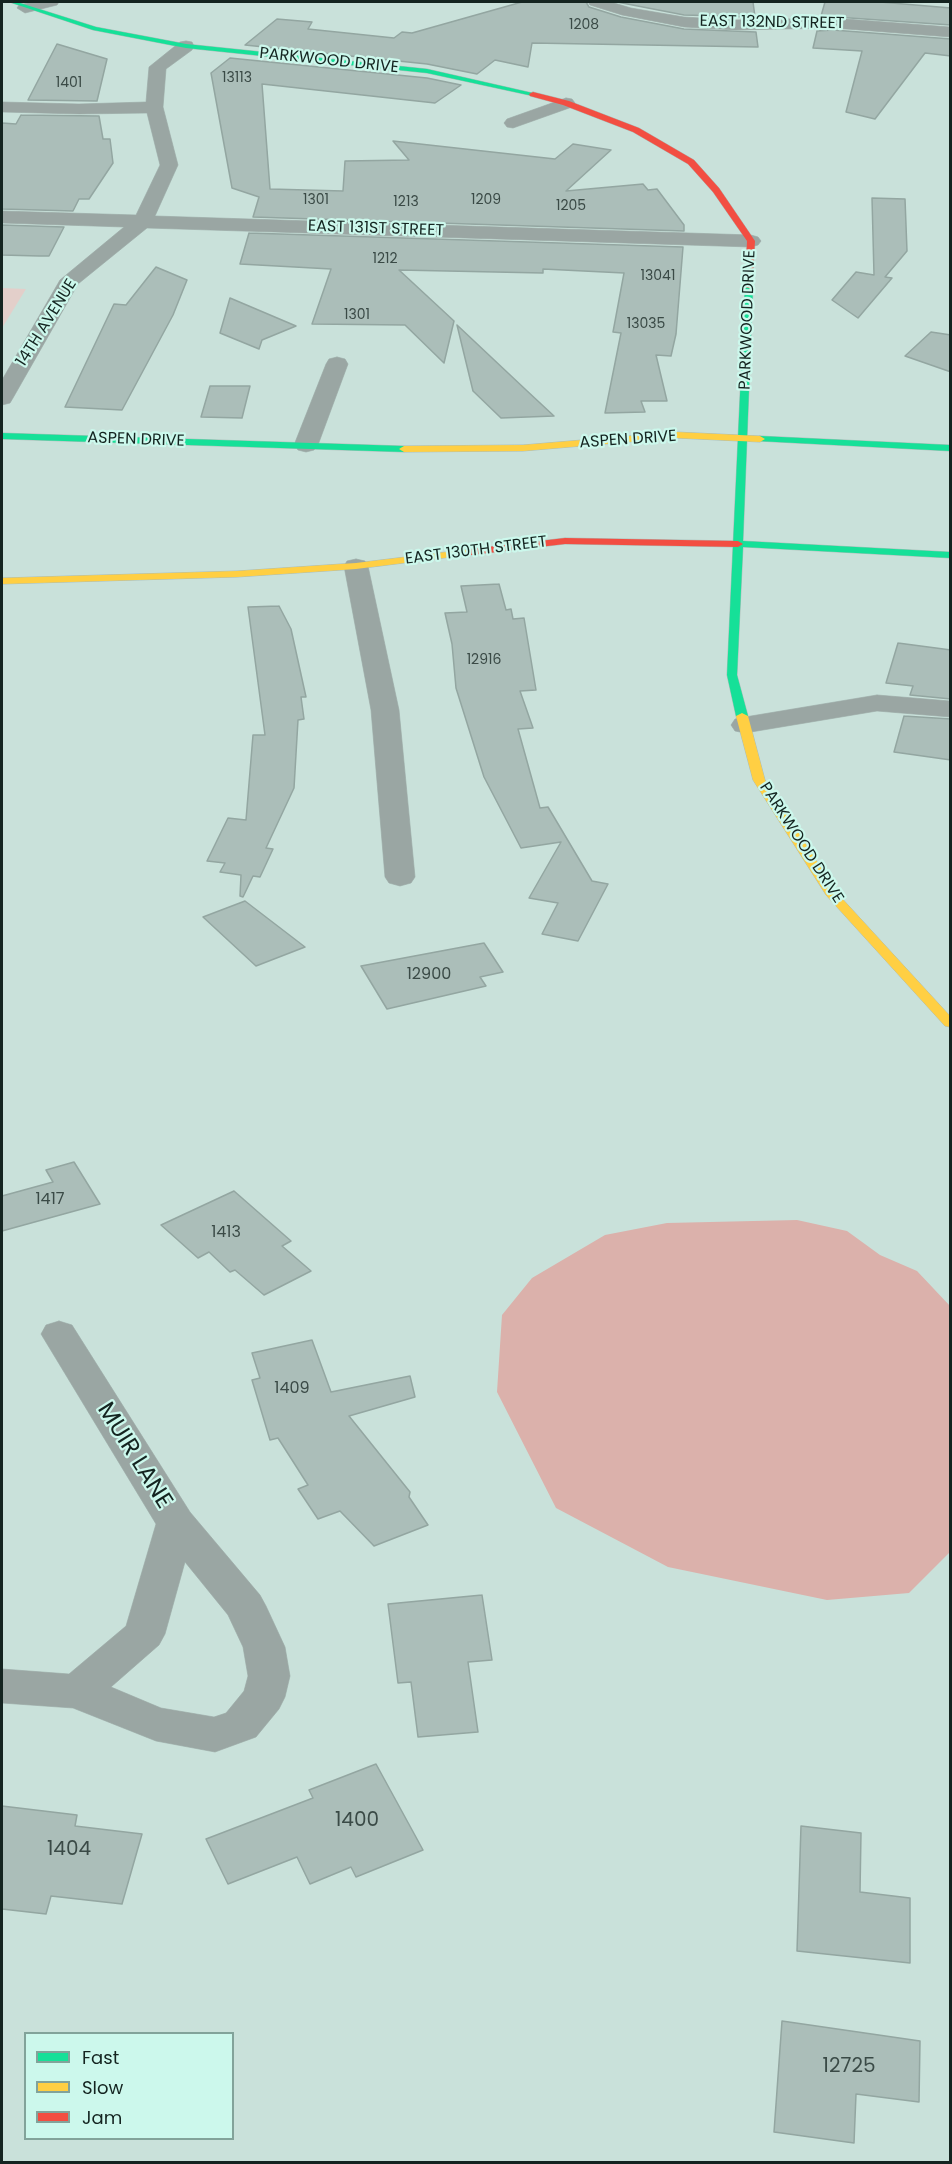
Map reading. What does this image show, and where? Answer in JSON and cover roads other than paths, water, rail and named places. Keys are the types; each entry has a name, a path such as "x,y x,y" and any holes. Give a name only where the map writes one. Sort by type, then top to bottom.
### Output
{"street":[{"path":"19,5 51,2"},
{"name":"EAST 132ND STREET","path":"596,2 628,12 684,22 735,25 833,23 951,32"},
{"name":"PARKWOOD DRIVE","path":"19,5 95,29 186,45 427,71 503,86 566,103 636,130 691,162 716,190 751,241 740,544 732,675 759,780 832,895 951,1023"},
{"name":"14TH AVENUE","path":"2,398 70,280 143,221 170,165 154,107 158,67 186,45"},
{"path":"513,123 566,103"},
{"path":"2,107 79,109 154,107"},
{"name":"EAST 131ST STREET","path":"2,217 751,241"},
{"path":"306,445 337,364"},
{"name":"ASPEN DRIVE","path":"2,436 434,450 523,448 676,435 951,448"},
{"name":"EAST 130TH STREET","path":"2,581 237,574 356,566 555,542 740,544 951,555"},
{"path":"356,566 385,710 400,877"},
{"path":"745,725 877,703 951,709"},
{"name":"MUIR LANE","path":"59,1334 176,1523 144,1634 77,1691"},
{"path":"2,1686 77,1691 156,1724 215,1735 241,1725 264,1697 269,1676 264,1647 245,1606 176,1523"}]}
